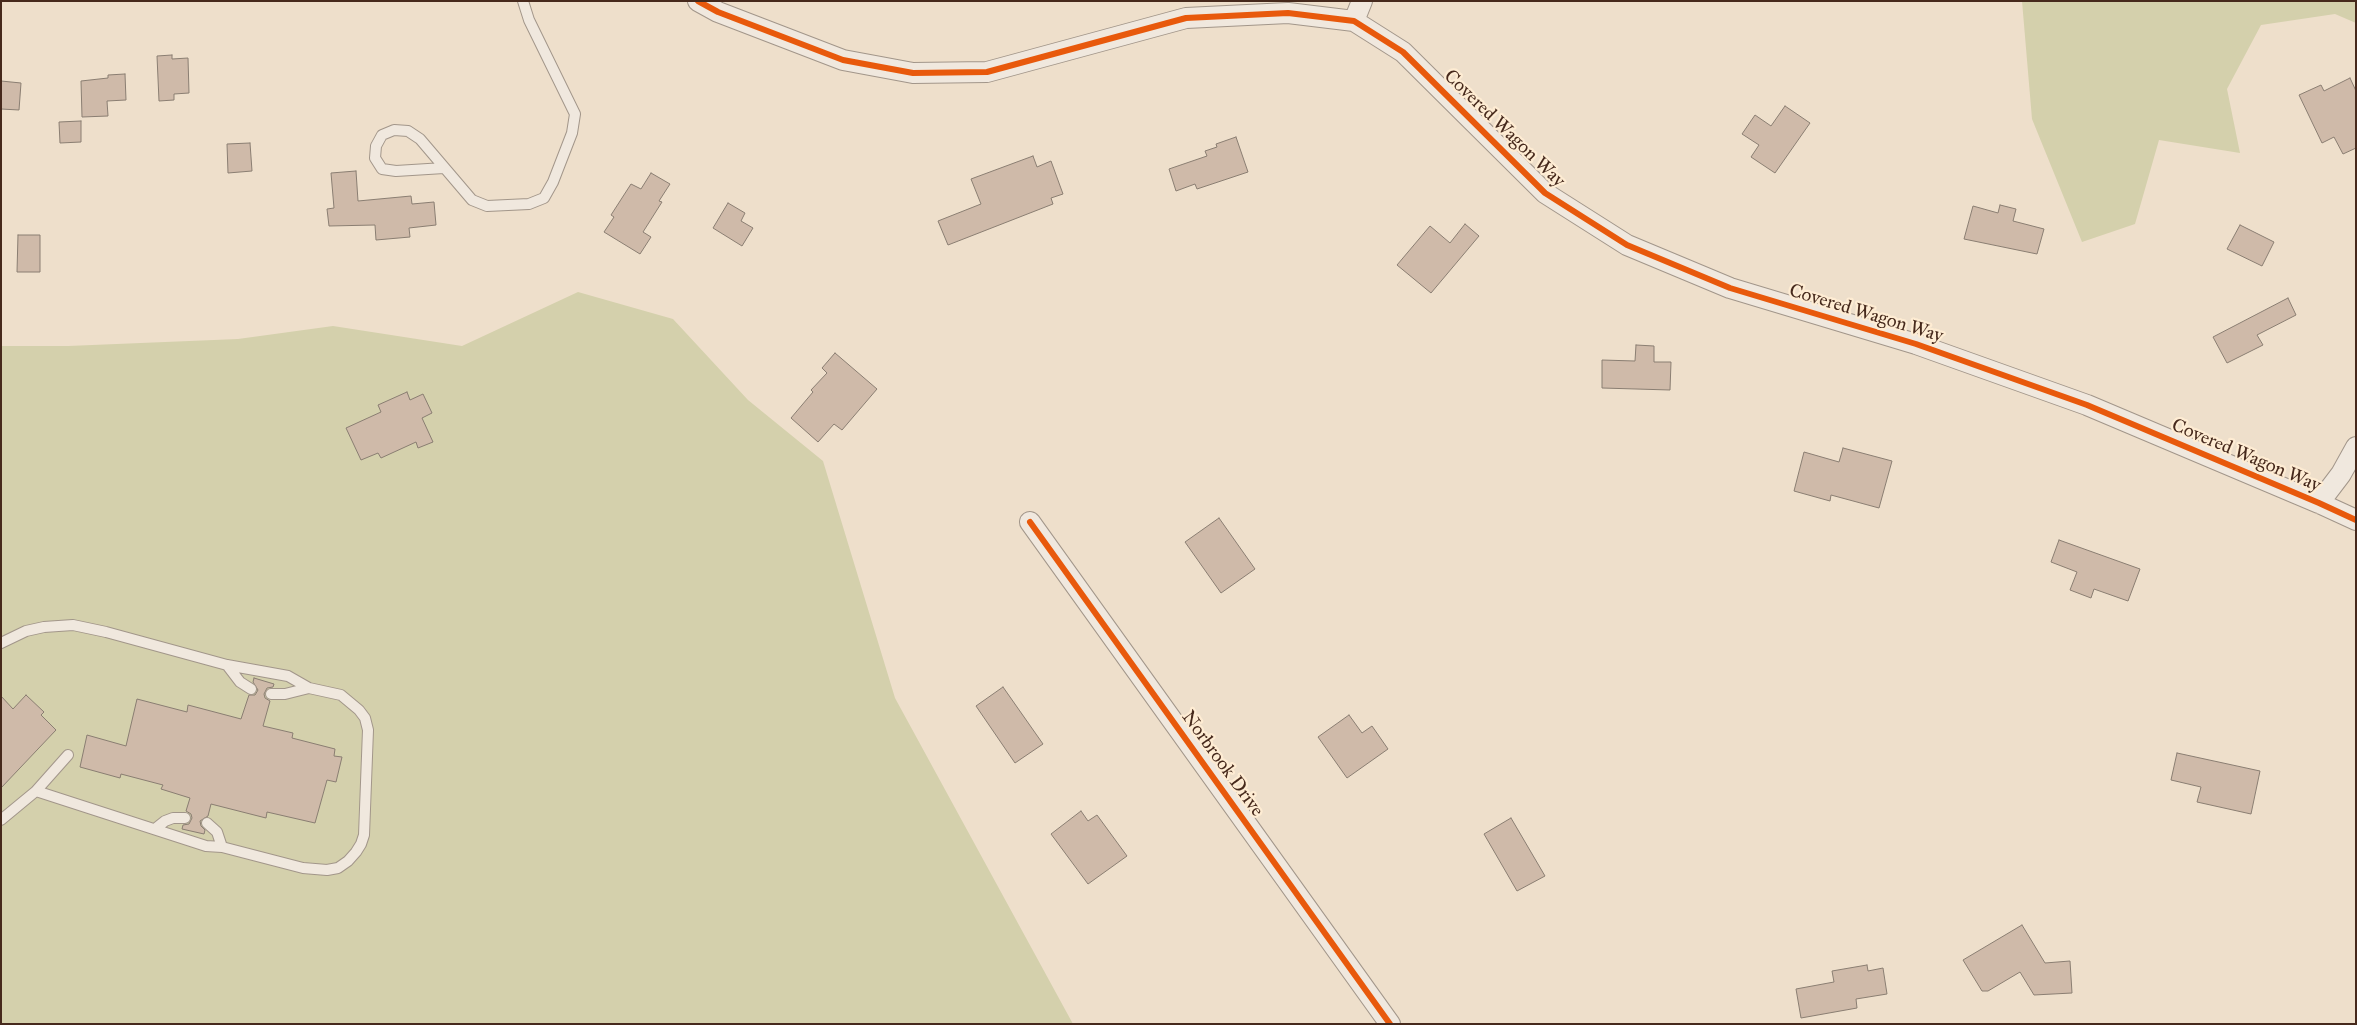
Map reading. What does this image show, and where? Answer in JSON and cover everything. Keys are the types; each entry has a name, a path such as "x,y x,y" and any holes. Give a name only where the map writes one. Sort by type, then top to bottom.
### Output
{"street":[{"name":"Covered Wagon Way","path":"698,1 718,12 843,60 913,73 987,72 1186,18 1288,13 1354,21 1403,52 1545,192 1627,245 1730,288 1916,344 2087,405 2356,520"},
{"path":"1354,21 1362,1"},
{"path":"2320,503 2341,474 2356,447"},
{"name":"Norbrook Drive","path":"1030,522 1390,1024"}],"lane":[{"path":"444,168 396,171 382,169 375,158 376,146 382,135 394,130 408,130 420,139 472,200 487,206 530,204 544,198 553,182 572,133 575,114 529,20 523,1"},
{"path":"1,643 26,631 44,627 73,625 106,632 227,665 288,676 309,688 340,695 359,710 368,730 364,835 362,844 348,861 338,868 327,870 303,868 222,847 206,846 36,791"},
{"path":"227,665 240,682 251,688"},
{"path":"271,694 284,694 309,688"},
{"path":"1,820 36,791 68,755"},
{"path":"155,829 165,821 173,818 185,818"},
{"path":"207,823 217,832 222,847"}],"shaded area":[{"path":"2022,1 2356,1 2356,23 2335,14 2261,25 2227,89 2240,153 2159,140 2135,224 2082,242 2032,119"},
{"path":"578,292 673,319 748,400 823,461 895,698 1073,1024 1,1024 1,346 68,346 238,339 333,326 462,346"}],"building":[{"path":"172,55 172,59 188,58 189,93 174,94 174,100 159,101 157,56"},
{"path":"125,74 126,100 107,101 108,116 82,117 81,81 108,78 108,75"},
{"path":"2350,78 2356,91 2356,148 2343,154 2334,137 2322,143 2299,95 2321,85 2324,91"},
{"path":"1,81 21,83 19,110 1,109"},
{"path":"1785,106 1810,123 1775,173 1751,157 1759,145 1742,134 1755,115 1771,126"},
{"path":"81,121 81,142 60,143 59,122"},
{"path":"1236,137 1248,172 1197,189 1195,184 1176,191 1169,169 1207,156 1205,151 1217,147 1216,144"},
{"path":"250,143 252,171 228,173 227,144"},
{"path":"1033,156 1037,167 1051,161 1063,194 1051,198 1053,204 948,245 938,221 981,204 971,179"},
{"path":"356,171 358,201 411,196 412,204 434,202 436,225 409,228 410,237 376,240 375,225 329,226 327,209 334,208 331,173"},
{"path":"651,173 670,184 659,201 662,202 643,232 651,237 640,254 604,232 614,217 611,215 631,184 641,189"},
{"path":"728,203 745,213 741,221 753,228 742,246 713,228"},
{"path":"2000,205 2016,209 2013,221 2044,229 2037,254 1964,239 1973,206 1998,213"},
{"path":"1465,224 1479,236 1431,293 1397,265 1430,226 1450,243"},
{"path":"2240,225 2274,242 2262,266 2227,249"},
{"path":"18,235 40,235 40,272 17,272"},
{"path":"2288,298 2296,315 2257,335 2263,345 2227,363 2213,337"},
{"path":"1636,345 1654,346 1654,362 1671,362 1670,390 1602,388 1602,360 1635,361"},
{"path":"835,353 877,389 842,430 834,424 818,442 791,418 813,392 811,390 827,373 822,368"},
{"path":"407,392 410,400 423,394 432,413 422,418 433,442 418,448 416,442 381,458 378,453 361,460 346,428 381,412 378,405"},
{"path":"1843,448 1892,461 1879,508 1831,495 1830,501 1794,491 1804,452 1839,462"},
{"path":"1219,518 1255,569 1221,593 1185,542"},
{"path":"2059,540 2140,569 2128,601 2094,589 2091,598 2070,590 2077,572 2051,562"},
{"path":"254,678 274,684 273,687 267,688 264,694 265,698 270,701 263,726 293,733 292,738 335,749 334,756 342,757 336,782 327,780 315,823 267,812 266,818 211,804 208,816 200,821 201,826 205,830 204,834 182,829 183,825 189,824 192,818 191,814 186,811 190,798 161,789 163,785 121,774 120,778 80,767 87,735 126,746 137,699 187,712 188,705 241,719 249,695 255,695 258,690 253,682"},
{"path":"1003,687 1043,744 1015,763 976,706"},
{"path":"26,695 44,712 41,715 56,730 1,788 1,696 13,709"},
{"path":"1349,715 1362,733 1372,726 1388,749 1347,778 1318,737"},
{"path":"2177,753 2260,771 2251,814 2197,802 2201,787 2171,780"},
{"path":"1081,811 1088,821 1097,815 1127,856 1088,884 1051,834"},
{"path":"1511,818 1545,876 1517,891 1484,834"},
{"path":"2022,925 2045,963 2070,961 2072,993 2034,995 2020,972 1988,991 1982,991 1963,960"},
{"path":"1867,965 1868,971 1883,968 1887,994 1856,999 1857,1008 1801,1018 1796,989 1834,982 1832,971"}],"cycle path":[{"path":"698,1 718,12 843,60 913,73 987,72 1186,18 1288,13 1354,21 1403,52 1545,193 1627,245 1730,288 1916,344 2087,405 2356,520"},
{"path":"1030,522 1390,1024"}]}
